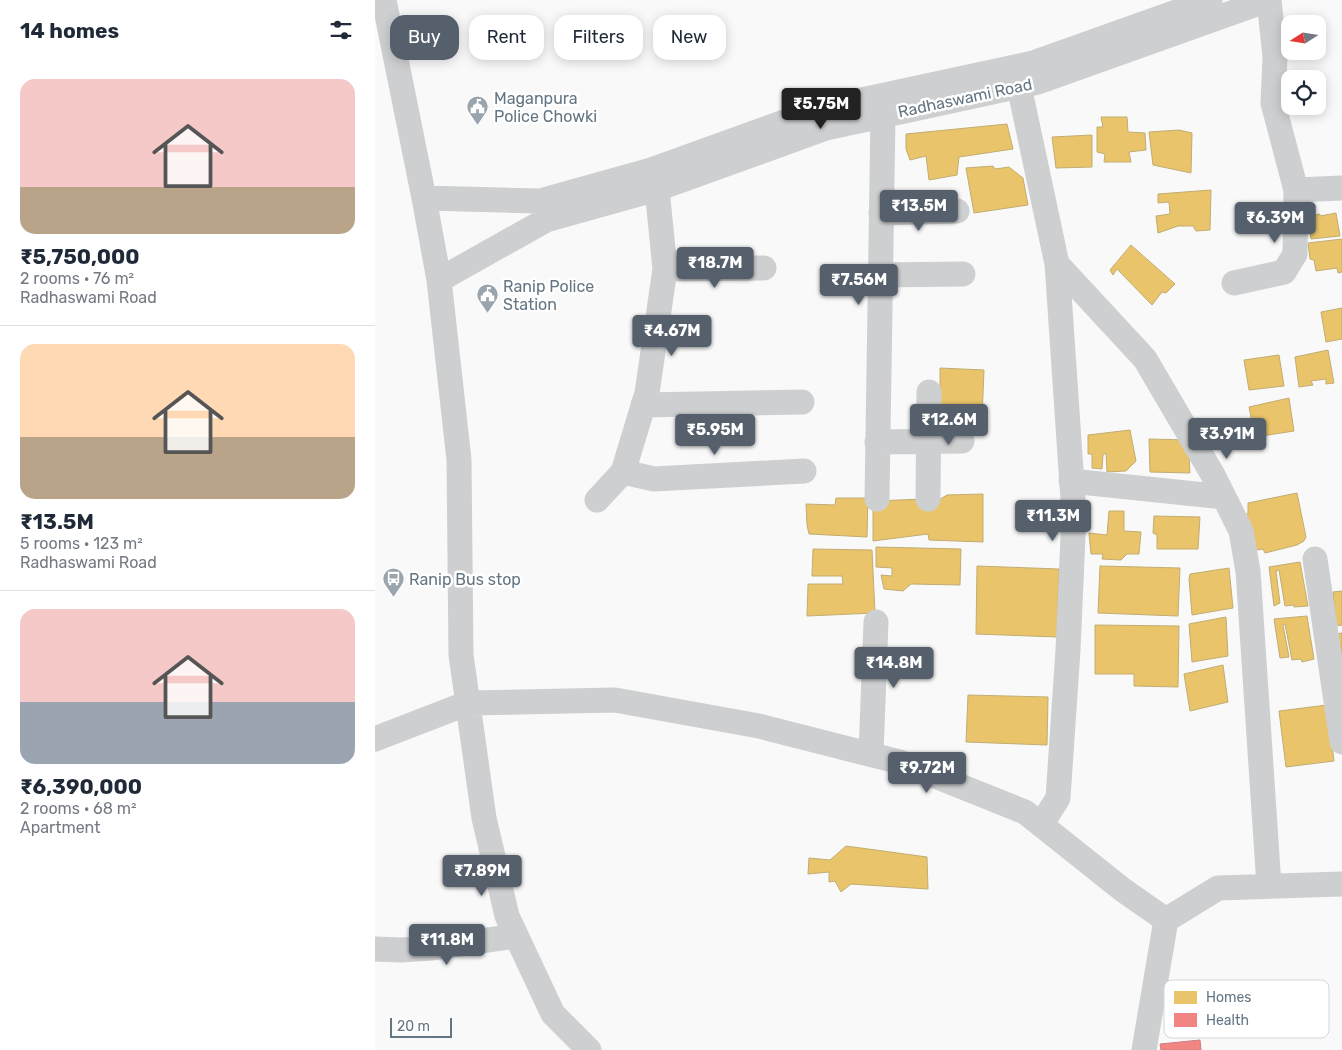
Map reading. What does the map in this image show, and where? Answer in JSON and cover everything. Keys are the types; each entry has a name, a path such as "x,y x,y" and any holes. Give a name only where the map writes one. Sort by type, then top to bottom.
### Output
{"street":[{"path":"384,0 425,198 439,280 459,460 461,655 484,818 507,916 553,1014 584,1048"},
{"name":"Radhaswami Road","path":"425,198 540,201 651,170 820,109 1033,63 1210,0"},
{"path":"1234,283 1284,272 1295,254 1296,190 1273,103 1275,57 1269,0"},
{"name":"Radhaswami Road","path":"439,280 546,220 657,189 826,128 1038,82 1269,0"},
{"path":"1019,86 1057,264 1073,514 1069,650 1057,798 1041,824"},
{"path":"877,499 883,115"},
{"path":"1296,190 1342,188"},
{"path":"597,500 623,472 647,393 665,269 657,189"},
{"path":"881,213 957,211"},
{"path":"1057,264 1145,359 1241,530 1248,571 1269,886"},
{"path":"665,269 765,268"},
{"path":"879,275 963,274"},
{"path":"928,499 929,392"},
{"path":"643,405 802,402"},
{"path":"877,442 962,441"},
{"path":"623,472 654,478 804,471"},
{"path":"1071,481 1224,497"},
{"path":"1315,559 1342,742"},
{"path":"871,754 876,622"},
{"path":"375,739 468,703 615,700 759,726 900,762 1025,812 1123,890 1166,920"},
{"path":"1144,1050 1166,920 1218,888 1342,884"},
{"path":"375,949 431,948 516,936"}],"building: Homes":[{"path":"1101,117 1127,117 1128,132 1145,133 1146,150 1129,152 1131,162 1104,162 1105,154 1097,152 1097,127 1103,127"},
{"path":"1007,124 1013,149 959,157 957,175 929,180 926,156 910,160 906,149 906,134"},
{"path":"1179,130 1192,133 1191,173 1153,165 1149,132"},
{"path":"1092,135 1092,167 1056,168 1052,137"},
{"path":"993,166 995,169 1009,167 1023,178 1028,205 974,213 966,168"},
{"path":"1211,190 1210,230 1196,231 1193,226 1178,226 1158,233 1156,216 1170,214 1169,202 1158,203 1158,194"},
{"path":"1336,213 1340,236 1311,239 1308,216"},
{"path":"1342,239 1342,272 1338,273 1337,268 1316,271 1314,260 1310,259 1308,243"},
{"path":"1131,245 1175,284 1166,293 1162,292 1152,305 1117,269 1113,275 1110,270"},
{"path":"1342,308 1342,339 1326,342 1321,312"},
{"path":"1328,350 1334,383 1326,384 1326,379 1311,381 1313,385 1299,387 1295,357"},
{"path":"1279,355 1284,386 1249,390 1244,360"},
{"path":"940,368 984,370 982,419 940,418"},
{"path":"1289,398 1294,431 1255,437 1249,407"},
{"path":"1130,430 1136,461 1126,471 1107,472 1106,453 1103,455 1102,469 1092,468 1092,454 1088,454 1088,435"},
{"path":"1149,439 1188,440 1190,473 1150,472"},
{"path":"1297,493 1306,537 1304,541 1297,545 1265,553 1263,549 1251,551 1243,517 1248,513 1248,503"},
{"path":"983,494 983,542 929,540 928,534 873,541 873,501 925,499 930,505 947,495"},
{"path":"836,498 868,498 867,537 809,534 806,504 835,505"},
{"path":"1109,511 1124,511 1124,531 1141,532 1139,554 1127,554 1121,560 1102,559 1103,554 1091,554 1089,533 1107,535"},
{"path":"1154,516 1200,517 1198,549 1157,549 1157,535 1153,533"},
{"path":"876,547 961,549 960,585 911,584 903,591 884,589 881,575 892,576 892,568 876,567"},
{"path":"813,549 872,550 875,613 807,616 808,584 843,584 842,576 812,576"},
{"path":"1300,562 1308,606 1285,606 1279,570 1276,571 1280,603 1274,606 1269,567"},
{"path":"977,566 1059,569 1057,637 976,634"},
{"path":"1100,566 1180,568 1178,616 1098,613"},
{"path":"1229,568 1233,608 1192,615 1190,574"},
{"path":"1342,591 1342,625 1336,626 1333,592"},
{"path":"1307,616 1314,659 1302,662 1301,659 1292,660 1285,624 1283,625 1289,657 1280,658 1274,619"},
{"path":"1226,617 1228,656 1192,662 1189,624"},
{"path":"1095,625 1179,626 1178,687 1134,686 1134,674 1095,674"},
{"path":"1342,633 1342,688 1336,634"},
{"path":"1223,665 1228,702 1190,711 1184,674"},
{"path":"968,695 1048,697 1047,745 966,742"},
{"path":"1327,705 1334,761 1286,767 1279,711"},
{"path":"846,846 927,857 928,889 851,884 841,892 835,881 829,882 829,872 808,874 809,858 830,860"}],"building: Health":[{"path":"1200,1040 1201,1050 1161,1050 1160,1044"}],"place":[{"name":"Maganpura Police Chowki","path":"478,126"},
{"name":"Ranip Police Station","path":"487,314"},
{"name":"Ranip Bus stop","path":"393,598"}]}
